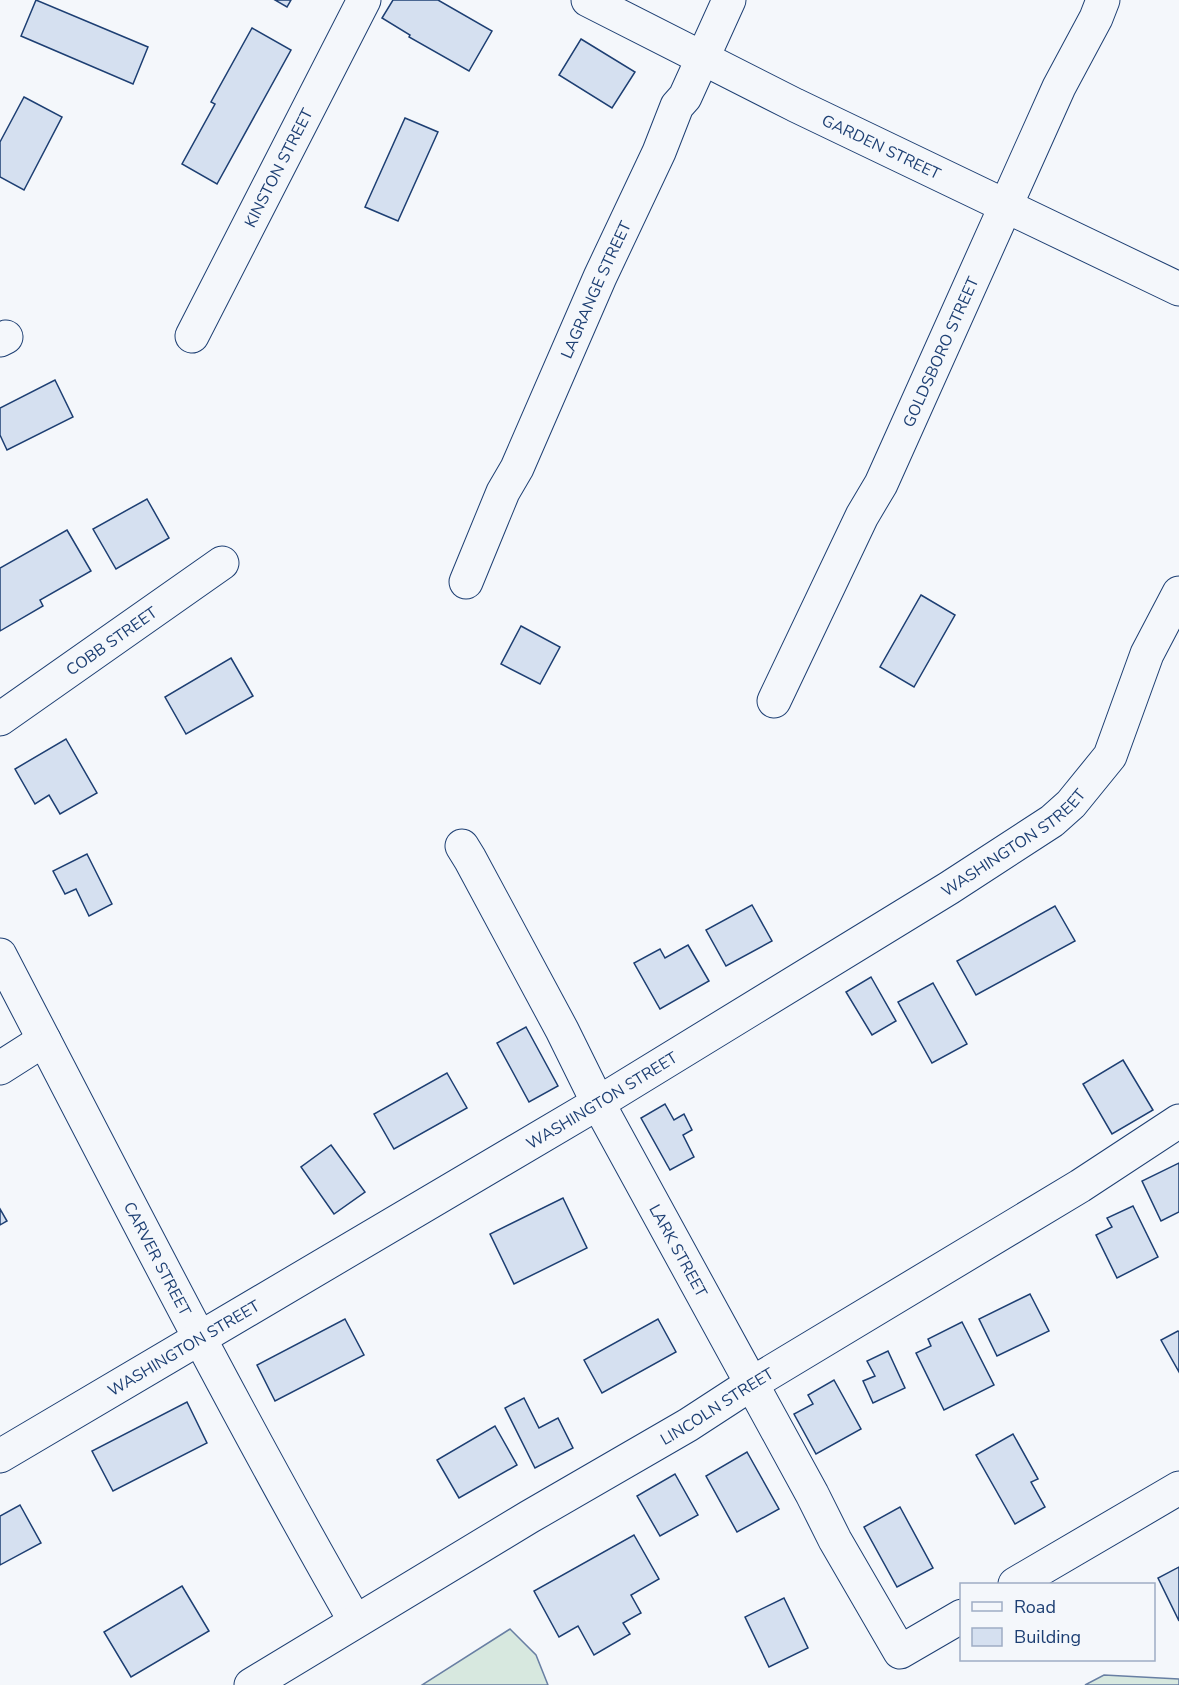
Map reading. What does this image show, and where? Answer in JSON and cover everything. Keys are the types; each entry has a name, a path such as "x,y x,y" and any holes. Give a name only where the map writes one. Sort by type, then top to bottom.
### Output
{"street":[{"name":"KINSTON STREET","path":"192,336 364,0"},
{"name":"GARDEN STREET","path":"588,0 795,105 1179,289"},
{"name":"LAGRANGE STREET","path":"466,582 503,492 517,468 600,277 659,152 677,106 685,97 729,0"},
{"name":"GOLDSBORO STREET","path":"774,701 862,516 881,484 1059,87 1096,18 1103,0"},
{"name":"COBB STREET","path":"0,718 222,563"},
{"name":"WASHINGTON STREET","path":"0,1456 201,1340 598,1103 949,888 1052,821 1071,804 1110,756 1147,654 1179,593"},
{"name":"LARK STREET","path":"462,846 562,1030 598,1103 835,1540 900,1652 960,1617"},
{"name":"CARVER STREET","path":"0,955 201,1340 355,1621"},
{"path":"0,1068 44,1040"},
{"name":"LINCOLN STREET","path":"251,1685 529,1517 688,1425 751,1384 1080,1186 1179,1121"},
{"path":"1017,1583 1179,1488"}],"shaded area":[{"path":"510,1629 536,1655 548,1685 422,1685"},
{"path":"1104,1675 1179,1679 1179,1685 1085,1685"}],"building":[{"path":"36,0 148,47 133,84 21,36"},
{"path":"275,0 291,0 287,7"},
{"path":"393,0 438,0 492,31 469,71 409,37 410,35 382,18"},
{"path":"252,28 291,50 217,184 182,164 215,104 211,102"},
{"path":"581,39 635,72 612,108 559,75"},
{"path":"24,97 62,117 24,190 0,177 0,142"},
{"path":"405,118 438,132 398,221 365,207"},
{"path":"55,380 73,417 7,450 0,435 0,408"},
{"path":"147,499 169,538 116,569 93,529"},
{"path":"67,530 91,571 40,600 43,606 0,631 0,568"},
{"path":"921,595 955,615 914,687 880,667"},
{"path":"521,626 560,647 540,684 501,664"},
{"path":"231,658 253,696 186,734 165,697"},
{"path":"66,739 97,793 60,814 49,795 35,804 15,769"},
{"path":"87,854 112,904 89,916 76,889 65,894 53,871"},
{"path":"752,905 772,941 726,966 706,930"},
{"path":"1055,906 1075,941 976,995 957,961"},
{"path":"688,945 709,981 660,1009 634,963 660,949 665,958"},
{"path":"871,977 896,1021 872,1035 846,992"},
{"path":"933,983 967,1044 932,1063 898,1002"},
{"path":"526,1027 558,1086 529,1102 497,1043"},
{"path":"1123,1060 1153,1110 1112,1134 1083,1084"},
{"path":"447,1073 467,1108 394,1149 374,1114"},
{"path":"665,1104 674,1120 684,1114 692,1130 683,1135 694,1157 670,1170 641,1118"},
{"path":"331,1145 365,1192 334,1214 301,1167"},
{"path":"1179,1163 1179,1212 1161,1221 1142,1181"},
{"path":"563,1198 587,1248 514,1284 490,1234"},
{"path":"1133,1206 1158,1257 1117,1278 1096,1235 1112,1227 1107,1218"},
{"path":"0,1209 7,1221 0,1225"},
{"path":"1030,1294 1049,1331 997,1356 979,1319"},
{"path":"345,1319 364,1355 275,1401 257,1365"},
{"path":"658,1319 676,1352 602,1393 584,1360"},
{"path":"962,1322 994,1385 944,1410 916,1353 931,1346 928,1339"},
{"path":"1179,1332 1179,1372 1161,1340"},
{"path":"888,1351 905,1388 873,1403 863,1381 875,1376 867,1361"},
{"path":"834,1380 861,1429 816,1454 794,1414 813,1404 808,1395"},
{"path":"524,1398 539,1428 558,1418 573,1448 535,1468 505,1408"},
{"path":"187,1402 207,1443 113,1491 92,1451"},
{"path":"495,1426 517,1465 459,1498 437,1460"},
{"path":"1013,1434 1038,1479 1031,1482 1045,1507 1015,1524 976,1455"},
{"path":"747,1452 779,1509 737,1532 706,1476"},
{"path":"675,1474 698,1515 660,1536 637,1496"},
{"path":"20,1505 41,1543 0,1565 0,1516"},
{"path":"900,1507 933,1568 897,1587 864,1527"},
{"path":"634,1535 659,1579 631,1595 641,1613 623,1623 630,1634 594,1655 578,1626 559,1637 534,1591"},
{"path":"1179,1567 1179,1621 1158,1578"},
{"path":"182,1586 209,1631 131,1677 104,1632"},
{"path":"784,1598 808,1648 769,1667 745,1617"}]}
